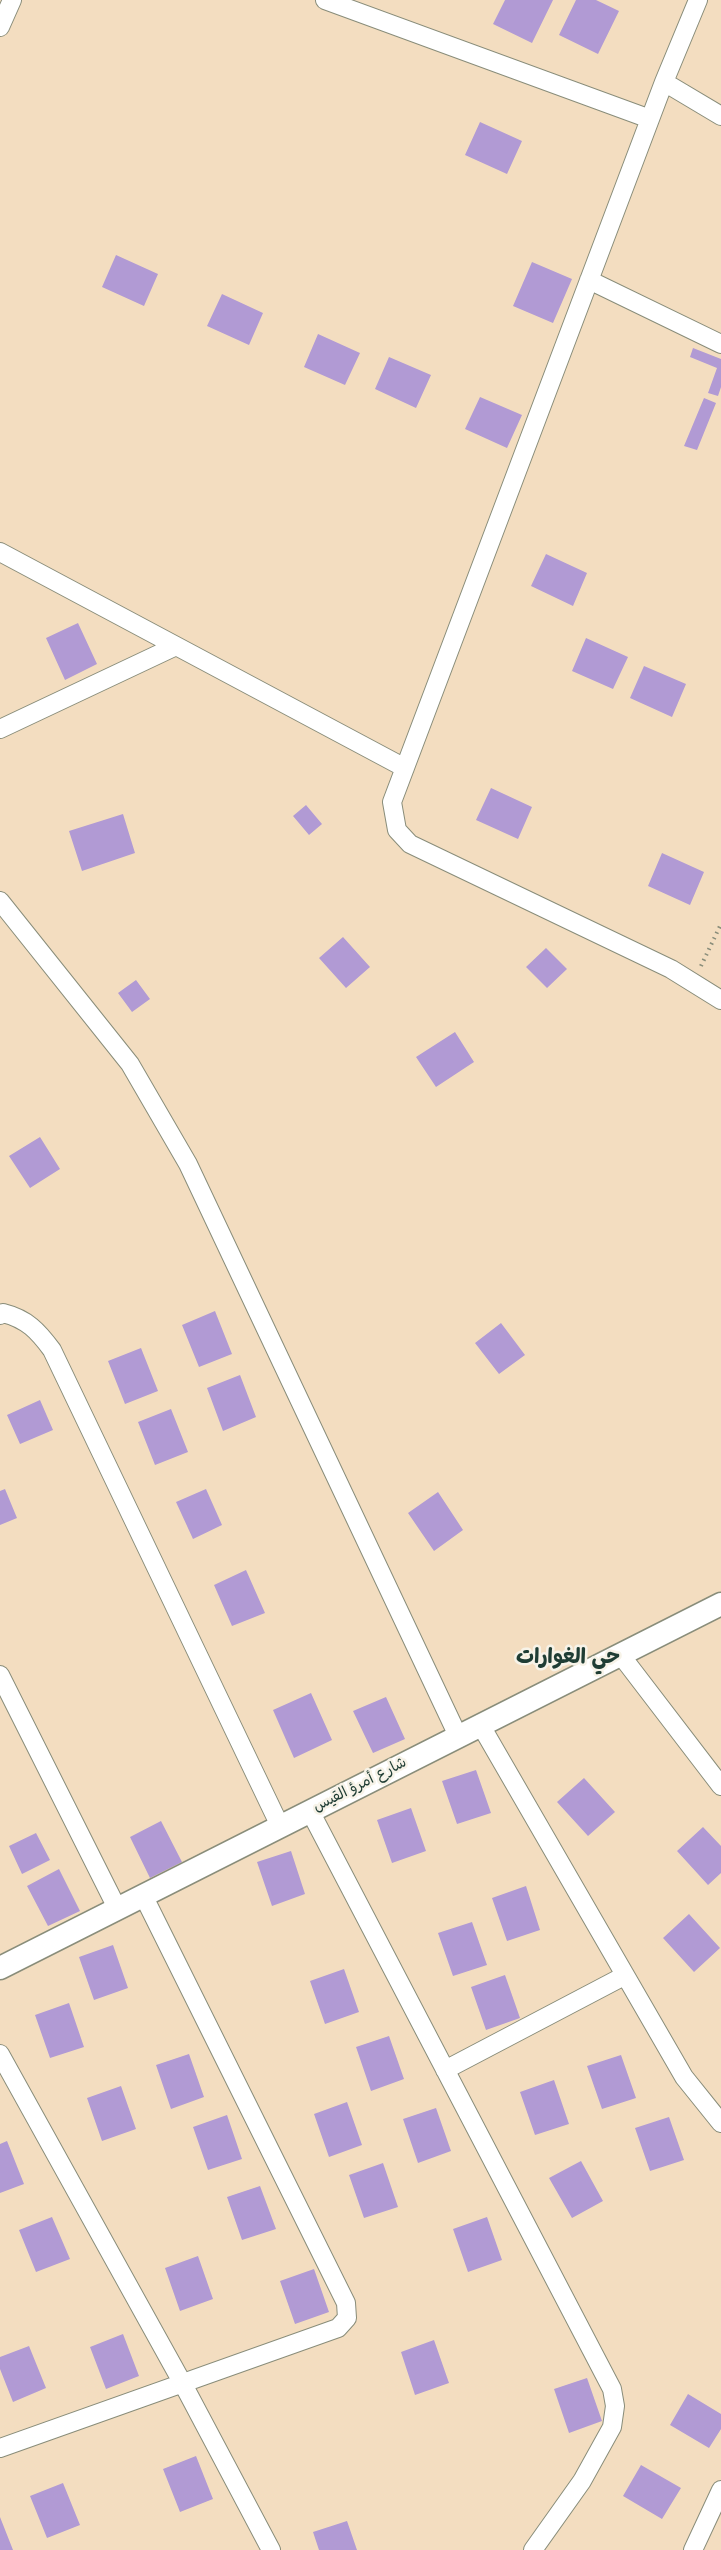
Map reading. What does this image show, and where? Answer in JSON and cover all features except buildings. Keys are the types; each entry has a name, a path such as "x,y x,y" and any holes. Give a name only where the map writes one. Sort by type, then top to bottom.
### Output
{"street":[{"path":"0,27 12,0"},
{"path":"326,0 650,118"},
{"path":"698,0 650,118 392,802 397,830 410,844 671,969 721,1000"},
{"path":"664,82 721,116"},
{"path":"589,280 721,344"},
{"path":"0,552 405,768"},
{"path":"0,729 176,646"},
{"path":"0,901 130,1065 188,1164 458,1736"},
{"path":"0,1315 3,1313 20,1317 36,1328 52,1350 280,1826"},
{"name":"شارع أمرؤ القيس","path":"0,1968 721,1604"},
{"path":"620,1654 721,1786"},
{"path":"0,1675 117,1908"},
{"path":"480,1724 684,2077 721,2123"},
{"path":"310,1811 612,2389 615,2406 612,2427 582,2481 533,2550"},
{"path":"0,2448 338,2328 347,2318 346,2303 143,1895"},
{"path":"446,2070 624,1976"},
{"path":"0,2054 183,2384 271,2550"},
{"path":"693,2550 721,2490"}],"path":[{"path":"693,983 721,924"}],"district":[{"name":"حي الغوارات","path":"568,1658"}]}
